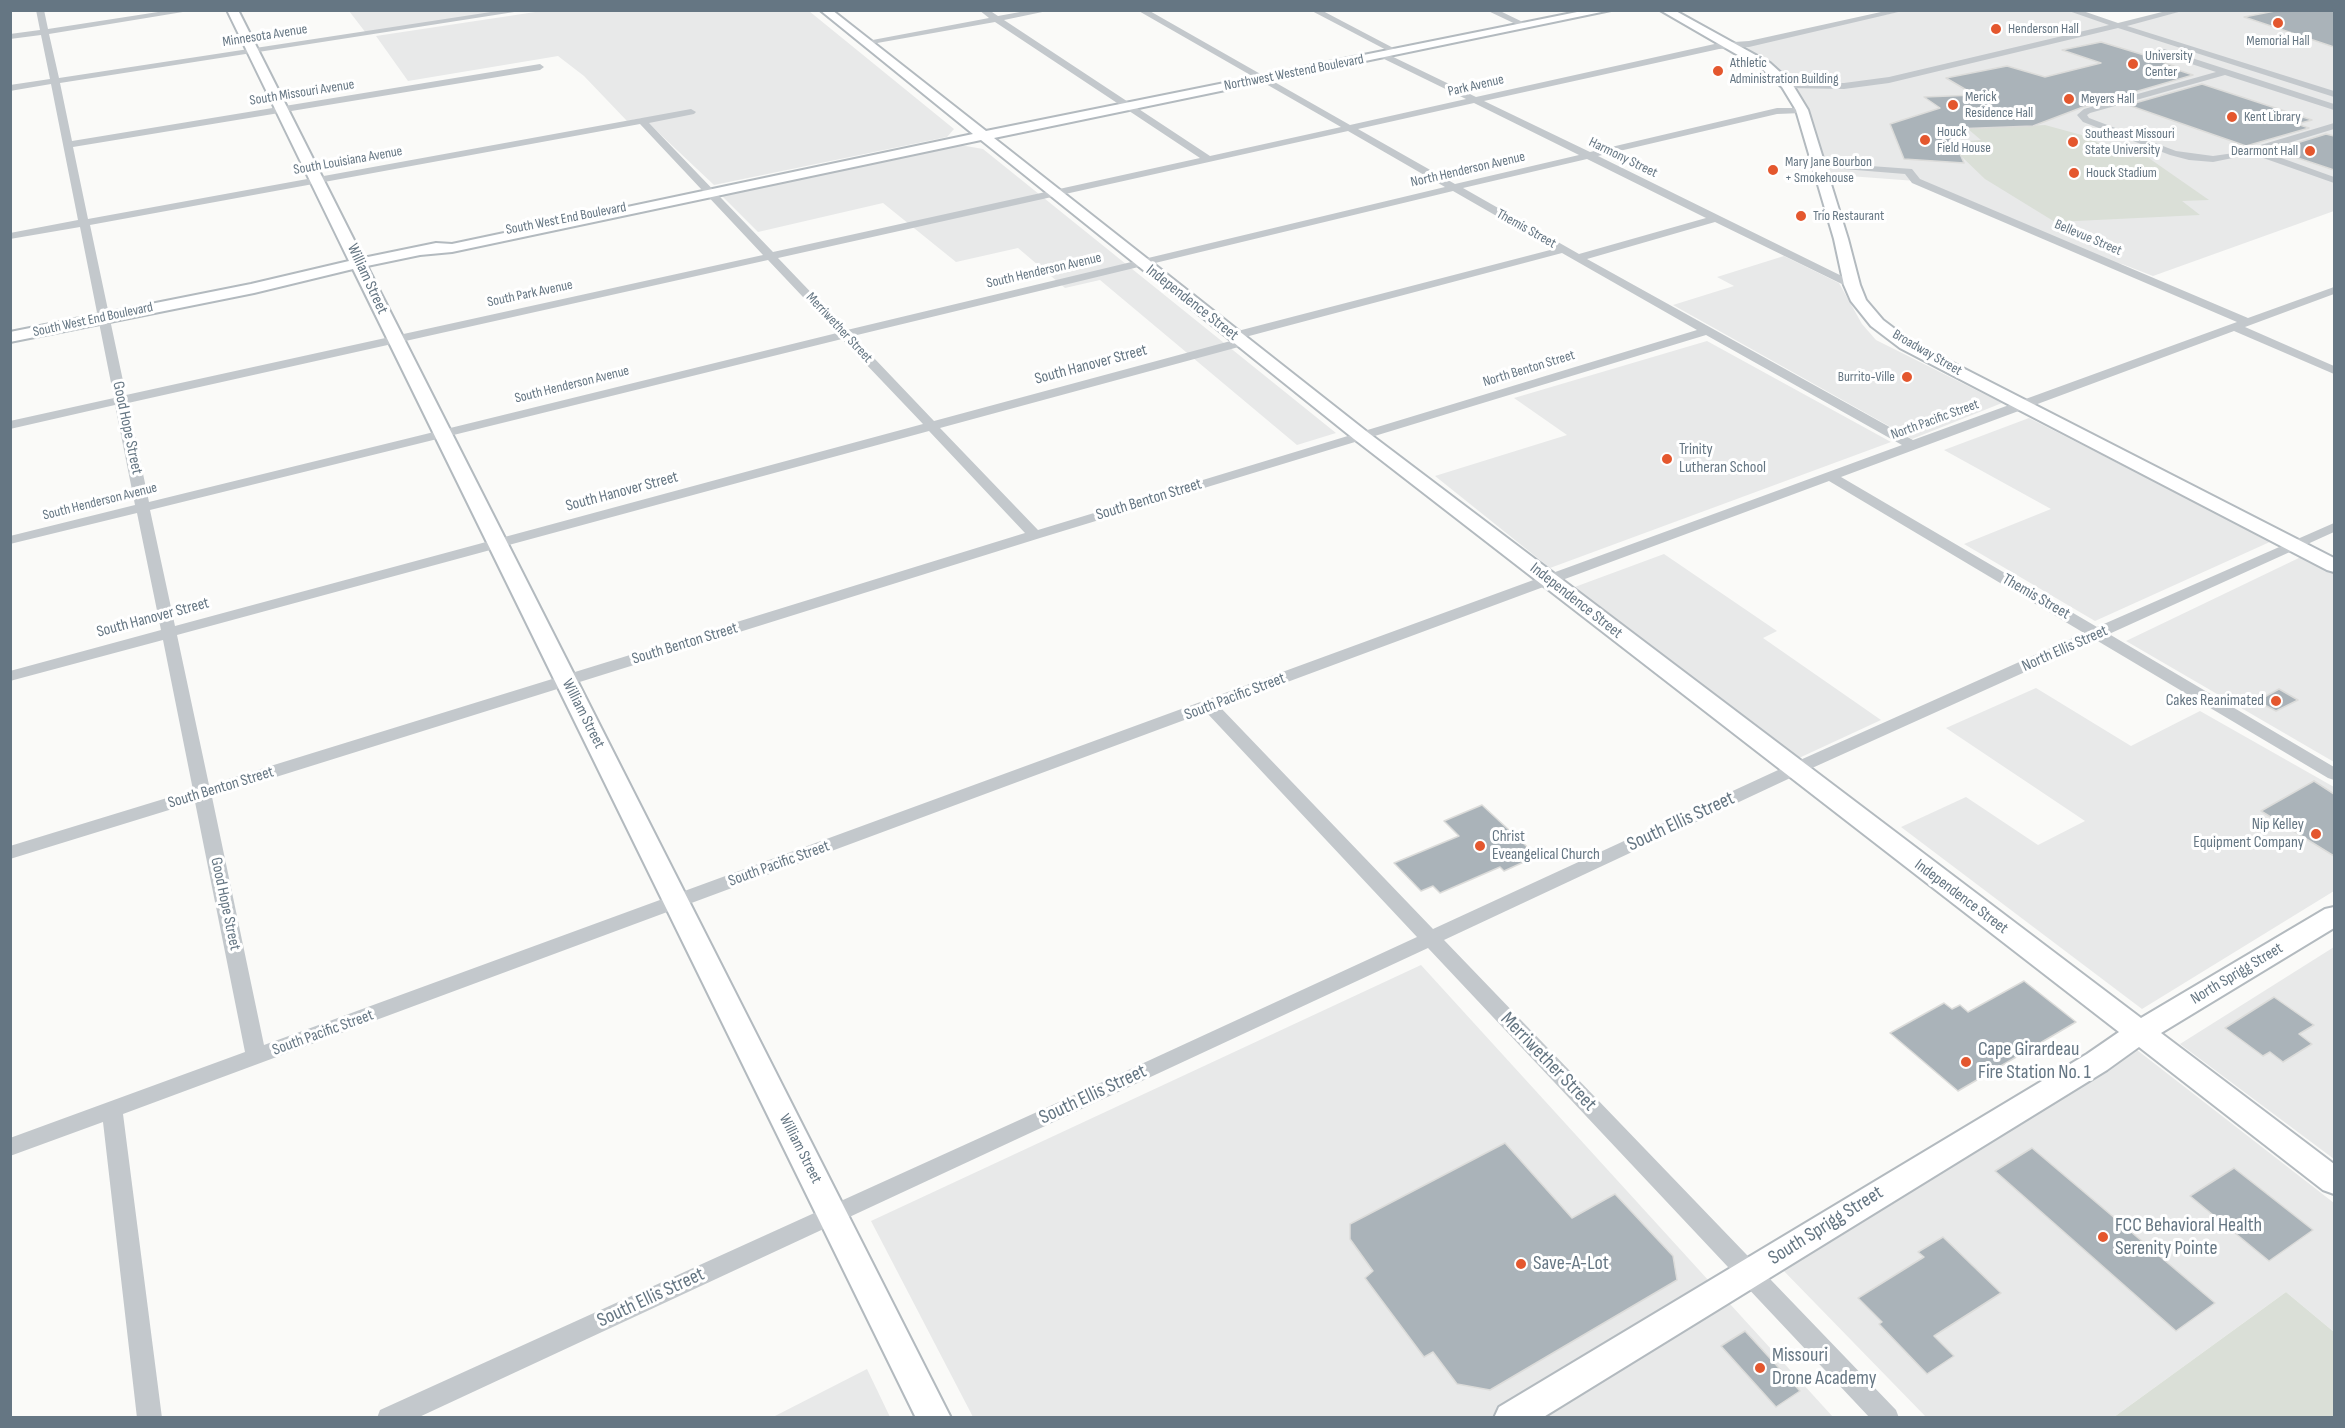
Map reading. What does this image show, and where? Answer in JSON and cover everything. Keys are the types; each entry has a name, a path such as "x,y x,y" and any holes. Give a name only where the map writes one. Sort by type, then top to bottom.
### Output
{"main road":[{"name":"William Street","path":"232,10 361,264 442,433 934,1418"},
{"name":"Independence Street","path":"825,10 1360,435 2334,1181"},
{"name":"Northwest Westend Boulevard","path":"982,136 1606,10"},
{"name":"Broadway Street","path":"1665,10 1732,45 1766,66 1787,85 1802,110 1821,169 1852,285 1859,301 1877,323 1906,345 2334,566"},
{"name":"South West End Boulevard","path":"10,331 254,288 280,280 423,251 452,248 982,136"},
{"name":"South West End Boulevard","path":"10,337 103,315"},
{"name":"North Sprigg Street","path":"2140,1032 2334,916"},
{"name":"South Sprigg Street","path":"1511,1418 2097,1062 2140,1032"}],"street":[{"name":"Good Hope Street","path":"40,10 257,1058"},
{"path":"10,37 191,10"},
{"name":"Minnesota Avenue","path":"10,88 524,10"},
{"path":"983,10 1208,159"},
{"path":"866,42 1048,10"},
{"name":"Themis Street","path":"1141,10 1351,128 1452,188 1912,445"},
{"path":"1314,10 1397,52"},
{"path":"1490,10 1527,26"},
{"name":"Park Avenue","path":"1055,192 1719,46 1749,44 1903,10"},
{"path":"2070,10 2334,94"},
{"path":"1787,85 1844,86 1889,80 2182,10"},
{"path":"2098,30 2119,37"},
{"path":"2151,48 2334,106"},
{"name":"Harmony Street","path":"1383,55 1852,285"},
{"name":"South Missouri Avenue","path":"68,145 540,67"},
{"path":"2225,72 2087,111 2082,115 2086,120 2189,157 2213,159 2334,126"},
{"name":"North Henderson Avenue","path":"1140,262 1777,111 1802,110"},
{"name":"South Louisiana Avenue","path":"10,236 691,112"},
{"name":"Merriwether Street","path":"642,121 1035,535"},
{"path":"2251,150 2334,180"},
{"name":"Bellevue Street","path":"1821,169 1908,171 1916,181"},
{"name":"Bellevue Street","path":"1821,169 1916,181 2241,325 2334,370"},
{"name":"South Park Avenue","path":"10,425 772,257 1055,192"},
{"path":"1577,258 1716,218"},
{"name":"South Hanover Street","path":"10,676 932,427 1238,339 1562,250"},
{"name":"South Henderson Avenue","path":"10,540 1140,262"},
{"name":"North Pacific Street","path":"1547,579 2334,291"},
{"name":"North Benton Street","path":"1360,435 1707,331"},
{"name":"South Benton Street","path":"10,853 1360,435"},
{"name":"Themis Street","path":"1830,476 2334,774"},
{"name":"North Ellis Street","path":"1795,769 2334,527"},
{"name":"South Pacific Street","path":"10,1147 1210,707 1547,579"},
{"name":"Merriwether Street","path":"1210,707 1887,1418"},
{"name":"South Ellis Street","path":"389,1418 1795,769"},
{"path":"112,1108 150,1418"}],"shaded area":[{"path":"349,11 508,11 366,33"},
{"path":"542,11 809,11 954,129 947,137 714,185 643,118 627,121 584,76 558,56 408,81 376,36"},
{"name":"Southeast Missouri State University","path":"1903,11 2070,11 2118,26 2182,11 2334,11 2334,211 2153,276 2122,264 2107,262 1916,181 1822,174 1787,85 1732,46"},
{"name":"Houck Stadium","path":"2045,125 2089,137 2114,153 2140,152 2209,200 2182,201 2200,215 2055,222 1985,179 1960,155 1954,142 1981,140 1968,129"},
{"path":"960,145 983,149 1336,433 1297,445 1100,280 1065,288 1018,248 956,262 883,203 758,232 721,195"},
{"path":"1784,256 1839,283 1862,324 1876,340 2002,403 1912,439 1673,305 1734,286 1717,277"},
{"name":"Trinity Lutheran School","path":"1707,341 1891,442 1550,568 1435,476 1567,435 1514,398"},
{"path":"2029,418 2272,541 2095,621 1964,544 2051,509 1944,450"},
{"path":"1664,554 1777,631 1763,638 1881,720 1799,758 1572,588"},
{"path":"2303,556 2334,572 2334,762 2126,641"},
{"path":"2036,688 2131,746 2200,711 2334,787 2334,891 2142,1009 1901,827 1966,797 2038,845 2085,821 1946,728"},
{"path":"2334,947 2334,1159 2180,1044"},
{"path":"1421,965 1833,1417 973,1417 871,1221"},
{"path":"2137,1050 2334,1203 2334,1332 2286,1292 2114,1417 1926,1417 1779,1266"},
{"path":"2286,1292 2334,1332 2334,1417 2114,1417"},
{"path":"867,1369 890,1417 773,1417"}],"building":[{"path":"2280,10 2334,10 2334,47 2244,17"},
{"path":"2101,42 2164,61 2162,62 2174,66 2169,67 2193,75 2083,107 2033,126 1953,129 1958,139 1953,138 1964,163 1904,159 1890,124 1940,108 1924,97 1975,95 1946,78 2007,66 2045,77 2101,63 2062,50"},
{"name":"Kent Library","path":"2202,84 2312,120 2297,124 2309,128 2246,146 2128,105"},
{"name":"Dearmont Hall","path":"2326,134 2334,136 2334,170 2274,150"},
{"name":"Cakes Reanimated","path":"2279,689 2298,700 2276,711 2257,701"},
{"name":"Nip Kelley Equipment Company","path":"2314,781 2334,794 2334,856 2261,811"},
{"name":"Christ Eveangelical Church","path":"1482,805 1537,856 1504,871 1500,867 1440,893 1433,886 1421,891 1394,863 1459,836 1444,821"},
{"name":"Cape Girardeau Fire Station No. 1","path":"2024,981 2076,1022 1958,1091 1890,1033 1944,1003 1952,1009 1960,1005 1968,1012"},
{"path":"2274,997 2314,1025 2299,1034 2312,1044 2283,1062 2270,1052 2263,1056 2225,1028"},
{"name":"Save-A-Lot","path":"1505,1143 1572,1218 1615,1194 1673,1256 1677,1280 1490,1390 1457,1384 1433,1352 1424,1357 1365,1278 1373,1271 1350,1239 1350,1224"},
{"name":"FCC Behavioral Health Serenity Pointe","path":"2032,1148 2215,1303 2176,1331 1995,1171"},
{"path":"2234,1168 2313,1230 2269,1261 2190,1196"},
{"path":"1943,1237 2001,1293 1934,1336 1954,1356 1927,1374 1879,1324 1882,1322 1858,1298 1924,1257 1918,1252"},
{"name":"Missouri Drone Academy","path":"1745,1331 1800,1391 1776,1407 1721,1346"}],"place":[{"name":"Memorial Hall","path":"2278,23"},
{"name":"Henderson Hall","path":"1996,29"},
{"name":"University Center","path":"2133,64"},
{"name":"Athletic Administration Building","path":"1718,71"},
{"name":"Meyers Hall","path":"2069,99"},
{"name":"Merick Residence Hall","path":"1953,105"},
{"name":"Kent Library","path":"2232,117"},
{"name":"Houck Field House","path":"1925,140"},
{"name":"Southeast Missouri State University","path":"2073,142"},
{"name":"Dearmont Hall","path":"2310,151"},
{"name":"Mary Jane Bourbon + Smokehouse","path":"1773,170"},
{"name":"Houck Stadium","path":"2074,173"},
{"name":"Trio Restaurant","path":"1801,216"},
{"name":"Burrito-Ville","path":"1907,377"},
{"name":"Trinity Lutheran School","path":"1667,459"},
{"name":"Cakes Reanimated","path":"2276,701"},
{"name":"Nip Kelley Equipment Company","path":"2316,834"},
{"name":"Christ Eveangelical Church","path":"1480,846"},
{"name":"Cape Girardeau Fire Station No. 1","path":"1966,1062"},
{"name":"FCC Behavioral Health Serenity Pointe","path":"2103,1237"},
{"name":"Save-A-Lot","path":"1521,1264"},
{"name":"Missouri Drone Academy","path":"1760,1368"}]}
